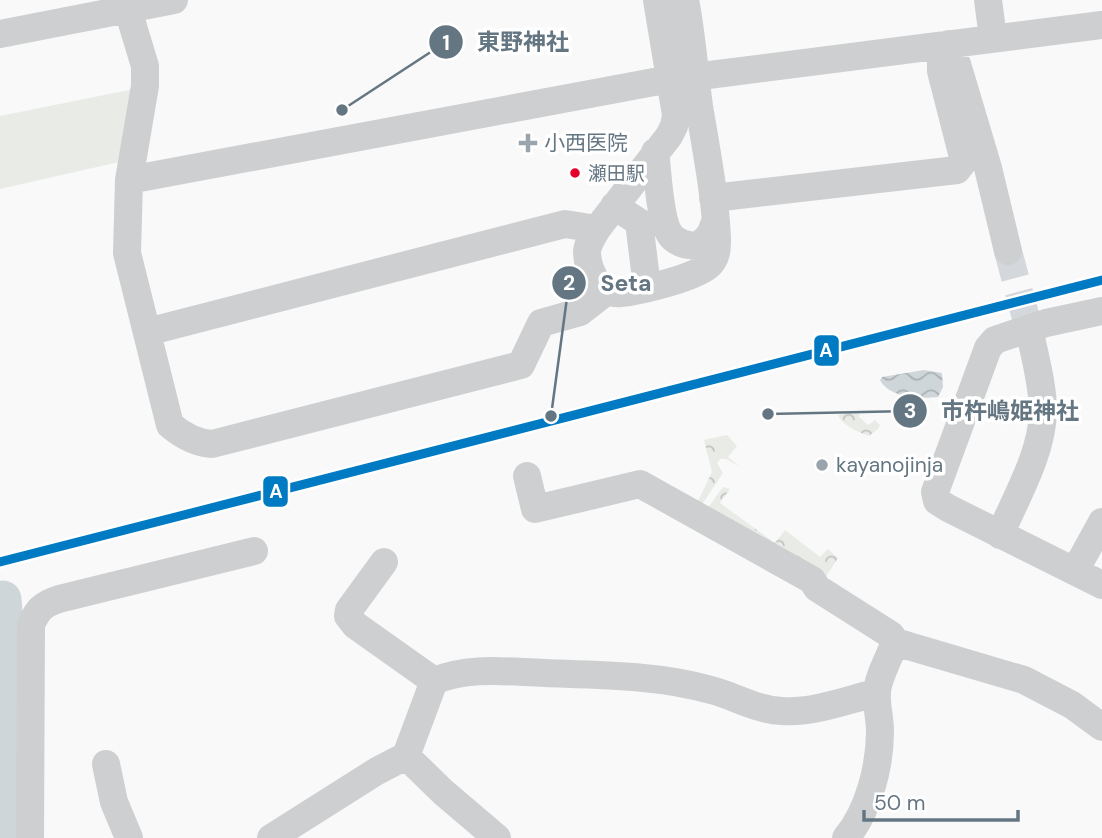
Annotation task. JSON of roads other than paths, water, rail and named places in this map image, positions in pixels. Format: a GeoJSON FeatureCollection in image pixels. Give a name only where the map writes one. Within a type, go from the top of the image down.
{"type":"FeatureCollection","features":[{"type":"Feature","properties":{"kind":"street"},"geometry":{"type":"LineString","coordinates":[[0,34],[126,4],[174,0]]}},
{"type":"Feature","properties":{"kind":"street"},"geometry":{"type":"LineString","coordinates":[[657,0],[684,78],[714,210],[716,253],[712,263],[692,276],[626,293],[615,293],[607,291],[595,280],[587,254],[589,245],[597,229],[674,127],[684,78],[685,0]]}},
{"type":"Feature","properties":{"kind":"street"},"geometry":{"type":"LineString","coordinates":[[988,0],[993,38]]}},
{"type":"Feature","properties":{"kind":"street"},"geometry":{"type":"LineString","coordinates":[[126,4],[145,66],[145,86],[129,180],[127,253],[170,425],[180,433],[203,444],[212,444],[522,365],[541,323],[580,312],[607,291]]}},
{"type":"Feature","properties":{"kind":"street"},"geometry":{"type":"LineString","coordinates":[[129,180],[684,78],[1102,25]]}},
{"type":"Feature","properties":{"kind":"street"},"geometry":{"type":"LineString","coordinates":[[714,210],[957,170],[964,161],[941,71],[941,59],[949,44]]}},
{"type":"Feature","properties":{"kind":"street"},"geometry":{"type":"LineString","coordinates":[[949,44],[962,77],[1008,251]]}},
{"type":"Feature","properties":{"kind":"street"},"geometry":{"type":"LineString","coordinates":[[655,152],[665,225],[671,237],[683,245],[699,246],[710,235],[714,210]]}},
{"type":"Feature","properties":{"kind":"street"},"geometry":{"type":"LineString","coordinates":[[614,206],[639,222],[647,287]]}},
{"type":"Feature","properties":{"kind":"street"},"geometry":{"type":"LineString","coordinates":[[147,332],[565,224],[597,229]]}},
{"type":"Feature","properties":{"kind":"street"},"geometry":{"type":"LineString","coordinates":[[1102,311],[1046,323],[995,340],[988,348],[935,496],[948,508],[1102,585]]}},
{"type":"Feature","properties":{"kind":"street"},"geometry":{"type":"LineString","coordinates":[[1000,535],[1040,433],[1042,397],[1031,337]]}},
{"type":"Feature","properties":{"kind":"street"},"geometry":{"type":"LineString","coordinates":[[527,475],[535,509],[639,484],[812,580],[817,588],[891,635],[895,642],[1024,680],[1056,695],[1102,725]]}},
{"type":"Feature","properties":{"kind":"street"},"geometry":{"type":"LineString","coordinates":[[1075,571],[1102,522]]}},
{"type":"Feature","properties":{"kind":"street"},"geometry":{"type":"LineString","coordinates":[[30,838],[32,625],[37,610],[59,598],[254,551]]}},
{"type":"Feature","properties":{"kind":"street"},"geometry":{"type":"LineString","coordinates":[[384,562],[349,610],[348,616],[355,625],[434,681]]}},
{"type":"Feature","properties":{"kind":"street"},"geometry":{"type":"LineString","coordinates":[[846,838],[863,807],[875,771],[880,733],[876,693],[895,642]]}},
{"type":"Feature","properties":{"kind":"street"},"geometry":{"type":"LineString","coordinates":[[434,681],[454,674],[476,671],[604,675],[708,689],[758,707],[784,711],[810,709],[876,693]]}},
{"type":"Feature","properties":{"kind":"street"},"geometry":{"type":"LineString","coordinates":[[271,838],[377,771],[406,756],[434,681]]}},
{"type":"Feature","properties":{"kind":"street"},"geometry":{"type":"LineString","coordinates":[[406,756],[498,838]]}},
{"type":"Feature","properties":{"kind":"street"},"geometry":{"type":"LineString","coordinates":[[106,764],[114,802],[129,838]]}},
{"type":"Feature","properties":{"kind":"water"},"geometry":{"type":"Polygon","coordinates":[[[924,370],[942,373],[943,387],[938,397],[923,398],[898,394],[890,391],[880,380],[882,377],[924,370]]]}},
{"type":"Feature","properties":{"kind":"waterway"},"geometry":{"type":"LineString","coordinates":[[3,599],[11,703],[8,838]]}},
{"type":"Feature","properties":{"kind":"tunnel"},"geometry":{"type":"LineString","coordinates":[[1008,251],[1031,337]]}},
{"type":"Feature","properties":{"kind":"place","name":"東野神社"},"geometry":{"type":"Point","coordinates":[342,110]}},
{"type":"Feature","properties":{"kind":"place","name":"小西医院"},"geometry":{"type":"Point","coordinates":[528,143]}},
{"type":"Feature","properties":{"kind":"place","name":"瀬田駅"},"geometry":{"type":"Point","coordinates":[575,173]}},
{"type":"Feature","properties":{"kind":"place","name":"市杵嶋姫神社"},"geometry":{"type":"Point","coordinates":[768,414]}},
{"type":"Feature","properties":{"kind":"place","name":"Seta"},"geometry":{"type":"Point","coordinates":[551,416]}},
{"type":"Feature","properties":{"kind":"place","name":"kayanojinja"},"geometry":{"type":"Point","coordinates":[822,465]}}]}
